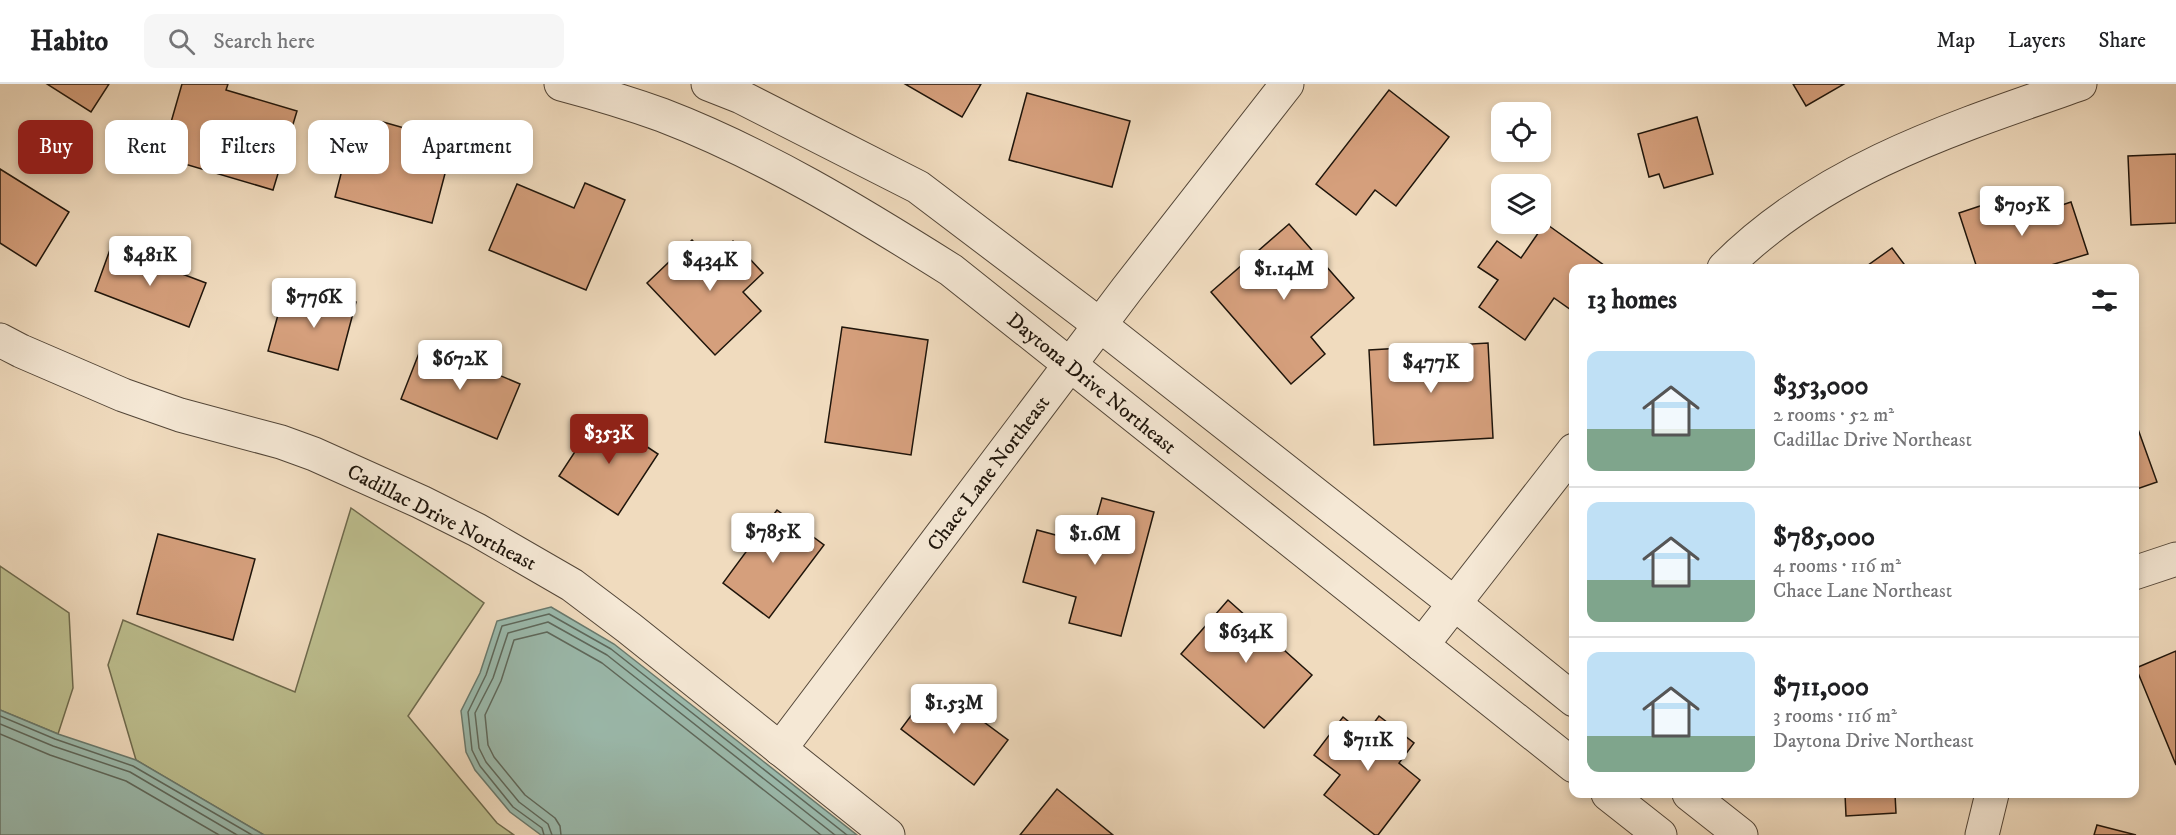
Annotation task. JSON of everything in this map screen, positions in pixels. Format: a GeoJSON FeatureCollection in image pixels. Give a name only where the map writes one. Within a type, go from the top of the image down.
{"type":"FeatureCollection","features":[{"type":"Feature","properties":{"kind":"street","name":"Daytona Drive Northeast"},"geometry":{"type":"LineString","coordinates":[[561,84],[663,115],[729,144],[872,220],[951,270],[1569,762]]}},
{"type":"Feature","properties":{"kind":"street"},"geometry":{"type":"LineString","coordinates":[[708,84],[741,97],[918,187],[1100,325],[1569,696]]}},
{"type":"Feature","properties":{"kind":"street","name":"Chace Lane Northeast"},"geometry":{"type":"LineString","coordinates":[[780,749],[1100,325],[1287,84]]}},
{"type":"Feature","properties":{"kind":"street"},"geometry":{"type":"LineString","coordinates":[[1728,264],[1746,246],[1810,198],[1870,164],[1942,132],[2080,84]]}},
{"type":"Feature","properties":{"kind":"street","name":"Cadillac Drive Northeast"},"geometry":{"type":"LineString","coordinates":[[0,340],[123,395],[180,415],[314,454],[477,530],[572,585],[888,835]]}},
{"type":"Feature","properties":{"kind":"street"},"geometry":{"type":"LineString","coordinates":[[1422,645],[1569,456]]}},
{"type":"Feature","properties":{"kind":"street"},"geometry":{"type":"LineString","coordinates":[[2139,571],[2176,559]]}},
{"type":"Feature","properties":{"kind":"street"},"geometry":{"type":"LineString","coordinates":[[1613,798],[1660,835]]}},
{"type":"Feature","properties":{"kind":"street"},"geometry":{"type":"LineString","coordinates":[[1694,798],[1741,835]]}},
{"type":"Feature","properties":{"kind":"street"},"geometry":{"type":"LineString","coordinates":[[1982,835],[1991,798]]}},
{"type":"Feature","properties":{"kind":"green space"},"geometry":{"type":"Polygon","coordinates":[[[351,508],[484,603],[408,716],[497,823],[514,835],[264,835],[136,760],[108,665],[123,620],[295,692],[351,508]]]}},
{"type":"Feature","properties":{"kind":"green space"},"geometry":{"type":"Polygon","coordinates":[[[0,566],[69,613],[73,688],[58,734],[0,710],[0,566]]]}},
{"type":"Feature","properties":{"kind":"water"},"geometry":{"type":"Polygon","coordinates":[[[551,607],[614,644],[857,835],[541,835],[510,812],[475,770],[466,752],[461,711],[480,673],[497,621],[551,607]]]}},
{"type":"Feature","properties":{"kind":"water"},"geometry":{"type":"Polygon","coordinates":[[[0,710],[58,734],[136,760],[264,835],[0,835],[0,710]]]}},
{"type":"Feature","properties":{"kind":"building"},"geometry":{"type":"Polygon","coordinates":[[[47,84],[109,84],[91,112],[47,84]]]}},
{"type":"Feature","properties":{"kind":"building"},"geometry":{"type":"Polygon","coordinates":[[[182,84],[228,84],[226,90],[297,111],[294,120],[200,120],[200,168],[188,165],[188,120],[172,120],[182,84]]]}},
{"type":"Feature","properties":{"kind":"building"},"geometry":{"type":"Polygon","coordinates":[[[905,84],[981,84],[962,117],[905,84]]]}},
{"type":"Feature","properties":{"kind":"building"},"geometry":{"type":"Polygon","coordinates":[[[1793,84],[1844,84],[1806,106],[1793,84]]]}},
{"type":"Feature","properties":{"kind":"building"},"geometry":{"type":"Polygon","coordinates":[[[1389,90],[1449,137],[1396,206],[1375,190],[1356,215],[1316,184],[1389,90]]]}},
{"type":"Feature","properties":{"kind":"building"},"geometry":{"type":"Polygon","coordinates":[[[1027,93],[1130,121],[1112,187],[1009,160],[1027,93]]]}},
{"type":"Feature","properties":{"kind":"building"},"geometry":{"type":"Polygon","coordinates":[[[1697,117],[1713,174],[1664,188],[1659,174],[1649,177],[1638,134],[1697,117]]]}},
{"type":"Feature","properties":{"kind":"building"},"geometry":{"type":"Polygon","coordinates":[[[389,124],[401,127],[401,174],[445,174],[432,223],[335,197],[341,174],[389,174],[389,124]]]}},
{"type":"Feature","properties":{"kind":"building"},"geometry":{"type":"Polygon","coordinates":[[[2176,154],[2176,223],[2131,225],[2128,156],[2176,154]]]}},
{"type":"Feature","properties":{"kind":"building"},"geometry":{"type":"Polygon","coordinates":[[[0,169],[69,212],[36,266],[0,243],[0,169]]]}},
{"type":"Feature","properties":{"kind":"building"},"geometry":{"type":"Polygon","coordinates":[[[219,174],[278,174],[273,190],[219,174]]]}},
{"type":"Feature","properties":{"kind":"building"},"geometry":{"type":"Polygon","coordinates":[[[585,183],[625,200],[586,290],[489,250],[517,184],[574,208],[585,183]]]}},
{"type":"Feature","properties":{"kind":"building"},"geometry":{"type":"Polygon","coordinates":[[[2007,197],[2014,221],[2071,202],[2088,254],[2054,264],[1976,264],[1959,213],[2007,197]]]}},
{"type":"Feature","properties":{"kind":"building"},"geometry":{"type":"Polygon","coordinates":[[[1289,224],[1354,298],[1311,337],[1325,354],[1291,384],[1211,292],[1289,224]]]}},
{"type":"Feature","properties":{"kind":"building"},"geometry":{"type":"Polygon","coordinates":[[[1551,227],[1602,264],[1569,264],[1569,308],[1554,298],[1525,340],[1479,307],[1498,280],[1478,267],[1497,241],[1521,258],[1537,234],[1551,234],[1551,227]]]}},
{"type":"Feature","properties":{"kind":"building"},"geometry":{"type":"Polygon","coordinates":[[[692,240],[712,261],[733,241],[763,273],[743,292],[761,311],[715,355],[647,283],[692,240]]]}},
{"type":"Feature","properties":{"kind":"building"},"geometry":{"type":"Polygon","coordinates":[[[111,247],[206,283],[189,327],[95,291],[111,247]]]}},
{"type":"Feature","properties":{"kind":"building"},"geometry":{"type":"Polygon","coordinates":[[[1892,248],[1904,264],[1870,264],[1892,248]]]}},
{"type":"Feature","properties":{"kind":"building"},"geometry":{"type":"Polygon","coordinates":[[[306,288],[356,302],[338,370],[268,351],[281,304],[300,309],[306,288]]]}},
{"type":"Feature","properties":{"kind":"building"},"geometry":{"type":"Polygon","coordinates":[[[842,327],[928,340],[911,455],[825,442],[842,327]]]}},
{"type":"Feature","properties":{"kind":"building"},"geometry":{"type":"Polygon","coordinates":[[[423,343],[520,384],[497,439],[401,399],[423,343]]]}},
{"type":"Feature","properties":{"kind":"building"},"geometry":{"type":"Polygon","coordinates":[[[1488,343],[1493,438],[1374,445],[1369,350],[1488,343]]]}},
{"type":"Feature","properties":{"kind":"building"},"geometry":{"type":"Polygon","coordinates":[[[599,415],[658,454],[618,515],[559,476],[599,415]]]}},
{"type":"Feature","properties":{"kind":"building"},"geometry":{"type":"Polygon","coordinates":[[[2139,432],[2157,482],[2139,488],[2139,432]]]}},
{"type":"Feature","properties":{"kind":"building"},"geometry":{"type":"Polygon","coordinates":[[[1102,498],[1154,512],[1121,636],[1069,623],[1076,597],[1023,582],[1037,530],[1089,544],[1102,498]]]}},
{"type":"Feature","properties":{"kind":"building"},"geometry":{"type":"Polygon","coordinates":[[[777,510],[824,545],[769,618],[723,583],[777,510]]]}},
{"type":"Feature","properties":{"kind":"building"},"geometry":{"type":"Polygon","coordinates":[[[158,534],[255,559],[233,640],[137,614],[158,534]]]}},
{"type":"Feature","properties":{"kind":"building"},"geometry":{"type":"Polygon","coordinates":[[[1228,600],[1312,675],[1264,728],[1181,654],[1228,600]]]}},
{"type":"Feature","properties":{"kind":"building"},"geometry":{"type":"Polygon","coordinates":[[[2176,651],[2176,765],[2139,675],[2139,667],[2176,651]]]}},
{"type":"Feature","properties":{"kind":"building"},"geometry":{"type":"Polygon","coordinates":[[[934,685],[1008,740],[974,785],[901,729],[934,685]]]}},
{"type":"Feature","properties":{"kind":"building"},"geometry":{"type":"Polygon","coordinates":[[[1379,716],[1414,743],[1399,763],[1420,780],[1378,835],[1375,835],[1324,795],[1340,775],[1314,755],[1343,717],[1365,735],[1379,716]]]}},
{"type":"Feature","properties":{"kind":"building"},"geometry":{"type":"Polygon","coordinates":[[[1057,789],[1113,835],[1020,835],[1057,789]]]}},
{"type":"Feature","properties":{"kind":"building"},"geometry":{"type":"Polygon","coordinates":[[[1845,798],[1895,798],[1896,813],[1846,816],[1845,798]]]}},
{"type":"Feature","properties":{"kind":"building"},"geometry":{"type":"Polygon","coordinates":[[[2097,825],[2136,835],[2094,835],[2097,825]]]}}]}
